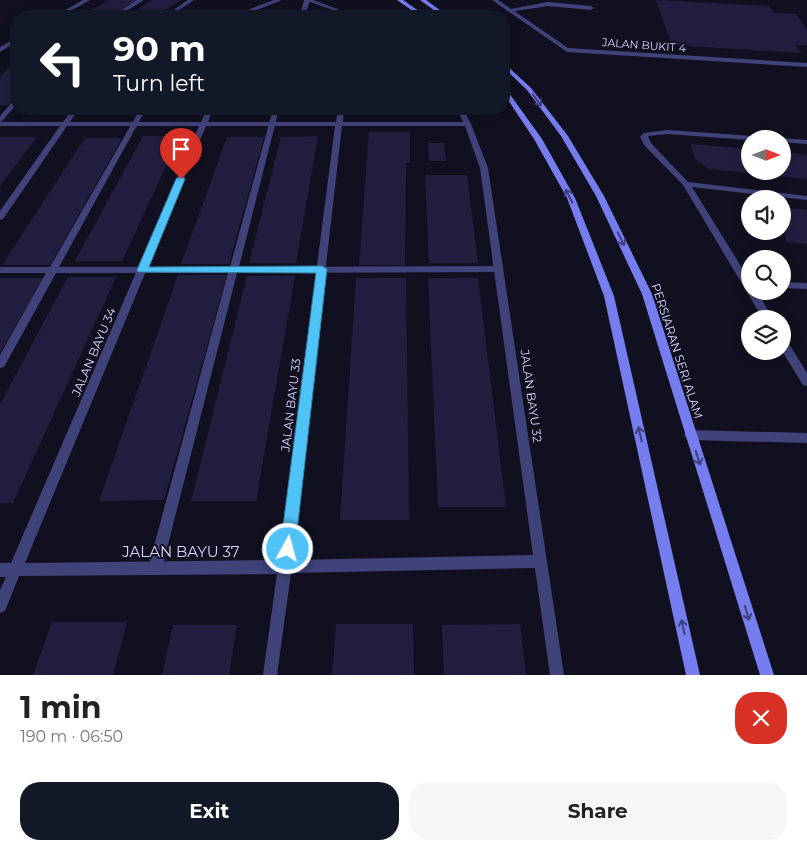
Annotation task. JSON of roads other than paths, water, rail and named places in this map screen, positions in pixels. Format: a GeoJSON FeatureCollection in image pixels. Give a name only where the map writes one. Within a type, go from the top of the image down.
{"type":"FeatureCollection","features":[{"type":"Feature","properties":{"kind":"main road"},"geometry":{"type":"LineString","coordinates":[[400,0],[414,10]]}},
{"type":"Feature","properties":{"kind":"main road"},"geometry":{"type":"LineString","coordinates":[[423,0],[437,10]]}},
{"type":"Feature","properties":{"kind":"main road","name":"PERSIARAN SERI ALAM"},"geometry":{"type":"LineString","coordinates":[[510,71],[529,89],[558,128],[600,196],[647,294],[767,675]]}},
{"type":"Feature","properties":{"kind":"main road"},"geometry":{"type":"LineString","coordinates":[[510,98],[538,138],[571,198],[609,296],[693,675]]}},
{"type":"Feature","properties":{"kind":"street"},"geometry":{"type":"LineString","coordinates":[[70,10],[87,0]]}},
{"type":"Feature","properties":{"kind":"street"},"geometry":{"type":"LineString","coordinates":[[125,10],[141,0]]}},
{"type":"Feature","properties":{"kind":"street"},"geometry":{"type":"LineString","coordinates":[[176,10],[191,0]]}},
{"type":"Feature","properties":{"kind":"street"},"geometry":{"type":"LineString","coordinates":[[252,10],[279,0]]}},
{"type":"Feature","properties":{"kind":"street"},"geometry":{"type":"LineString","coordinates":[[308,0],[336,10]]}},
{"type":"Feature","properties":{"kind":"street","name":"JALAN BUKIT 4"},"geometry":{"type":"LineString","coordinates":[[495,0],[509,10]]}},
{"type":"Feature","properties":{"kind":"street"},"geometry":{"type":"LineString","coordinates":[[509,10],[548,4],[591,8]]}},
{"type":"Feature","properties":{"kind":"street","name":"JALAN BUKIT 4"},"geometry":{"type":"LineString","coordinates":[[510,11],[567,50],[807,65]]}},
{"type":"Feature","properties":{"kind":"street"},"geometry":{"type":"LineString","coordinates":[[0,120],[10,108]]}},
{"type":"Feature","properties":{"kind":"street"},"geometry":{"type":"LineString","coordinates":[[0,217],[72,115]]}},
{"type":"Feature","properties":{"kind":"street"},"geometry":{"type":"LineString","coordinates":[[0,364],[139,115]]}},
{"type":"Feature","properties":{"kind":"street","name":"JALAN BAYU 34"},"geometry":{"type":"LineString","coordinates":[[0,606],[208,115]]}},
{"type":"Feature","properties":{"kind":"street"},"geometry":{"type":"LineString","coordinates":[[155,568],[274,115]]}},
{"type":"Feature","properties":{"kind":"street","name":"JALAN BAYU 33"},"geometry":{"type":"LineString","coordinates":[[270,675],[340,115]]}},
{"type":"Feature","properties":{"kind":"street","name":"JALAN BAYU 32"},"geometry":{"type":"LineString","coordinates":[[463,115],[484,168],[558,675]]}},
{"type":"Feature","properties":{"kind":"street"},"geometry":{"type":"LineString","coordinates":[[0,124],[468,124]]}},
{"type":"Feature","properties":{"kind":"street"},"geometry":{"type":"LineString","coordinates":[[741,137],[667,132],[646,134],[644,138],[686,184],[741,273]]}},
{"type":"Feature","properties":{"kind":"street"},"geometry":{"type":"LineString","coordinates":[[791,141],[807,142]]}},
{"type":"Feature","properties":{"kind":"street"},"geometry":{"type":"LineString","coordinates":[[686,184],[807,198]]}},
{"type":"Feature","properties":{"kind":"street"},"geometry":{"type":"LineString","coordinates":[[0,270],[499,269]]}},
{"type":"Feature","properties":{"kind":"street"},"geometry":{"type":"LineString","coordinates":[[791,285],[807,286]]}},
{"type":"Feature","properties":{"kind":"street"},"geometry":{"type":"LineString","coordinates":[[791,356],[807,382]]}},
{"type":"Feature","properties":{"kind":"street"},"geometry":{"type":"LineString","coordinates":[[690,435],[807,438]]}},
{"type":"Feature","properties":{"kind":"street","name":"JALAN BAYU 37"},"geometry":{"type":"LineString","coordinates":[[0,570],[285,567],[541,561]]}}]}
